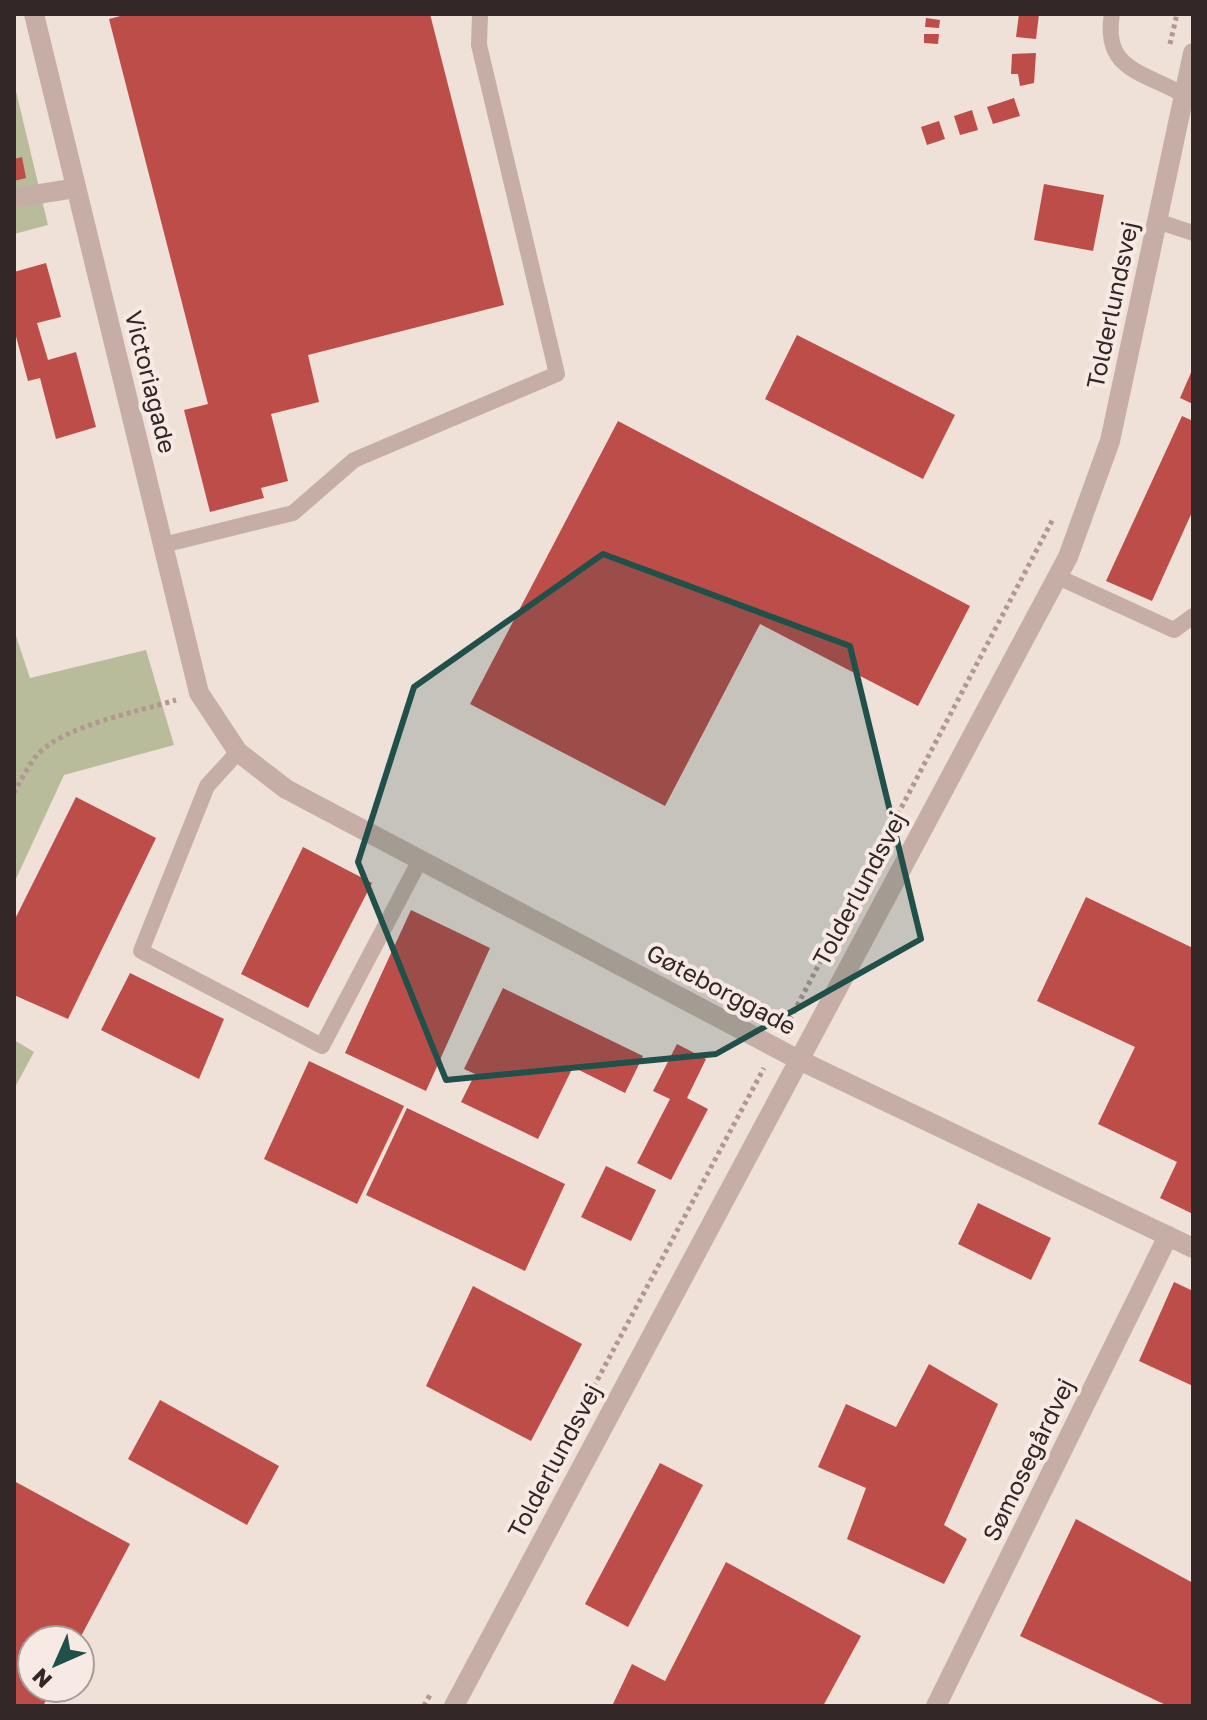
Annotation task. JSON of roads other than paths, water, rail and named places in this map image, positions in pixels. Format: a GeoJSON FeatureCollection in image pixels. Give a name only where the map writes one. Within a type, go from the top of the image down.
{"type":"FeatureCollection","features":[{"type":"Feature","properties":{"kind":"street","name":"Victoriagade"},"geometry":{"type":"LineString","coordinates":[[34,14],[199,693],[238,752]]}},
{"type":"Feature","properties":{"kind":"street","name":"Tolderlundsvej"},"geometry":{"type":"LineString","coordinates":[[454,1706],[797,1059],[1058,577],[1110,441],[1193,53]]}},
{"type":"Feature","properties":{"kind":"street"},"geometry":{"type":"LineString","coordinates":[[14,198],[76,188]]}},
{"type":"Feature","properties":{"kind":"street","name":"Gøteborggade"},"geometry":{"type":"LineString","coordinates":[[238,752],[286,789],[775,1048],[1193,1248]]}},
{"type":"Feature","properties":{"kind":"street","name":"Sømosegårdvej"},"geometry":{"type":"LineString","coordinates":[[936,1706],[1168,1236]]}},
{"type":"Feature","properties":{"kind":"lane"},"geometry":{"type":"LineString","coordinates":[[163,545],[293,513],[354,460],[557,374],[479,45],[480,14]]}},
{"type":"Feature","properties":{"kind":"lane"},"geometry":{"type":"LineString","coordinates":[[1112,14],[1110,40],[1123,67],[1184,95]]}},
{"type":"Feature","properties":{"kind":"lane"},"geometry":{"type":"LineString","coordinates":[[1157,221],[1193,233]]}},
{"type":"Feature","properties":{"kind":"lane"},"geometry":{"type":"LineString","coordinates":[[1058,577],[1174,630],[1193,616]]}},
{"type":"Feature","properties":{"kind":"lane"},"geometry":{"type":"LineString","coordinates":[[238,752],[207,786],[141,951],[322,1046],[420,860]]}}]}
